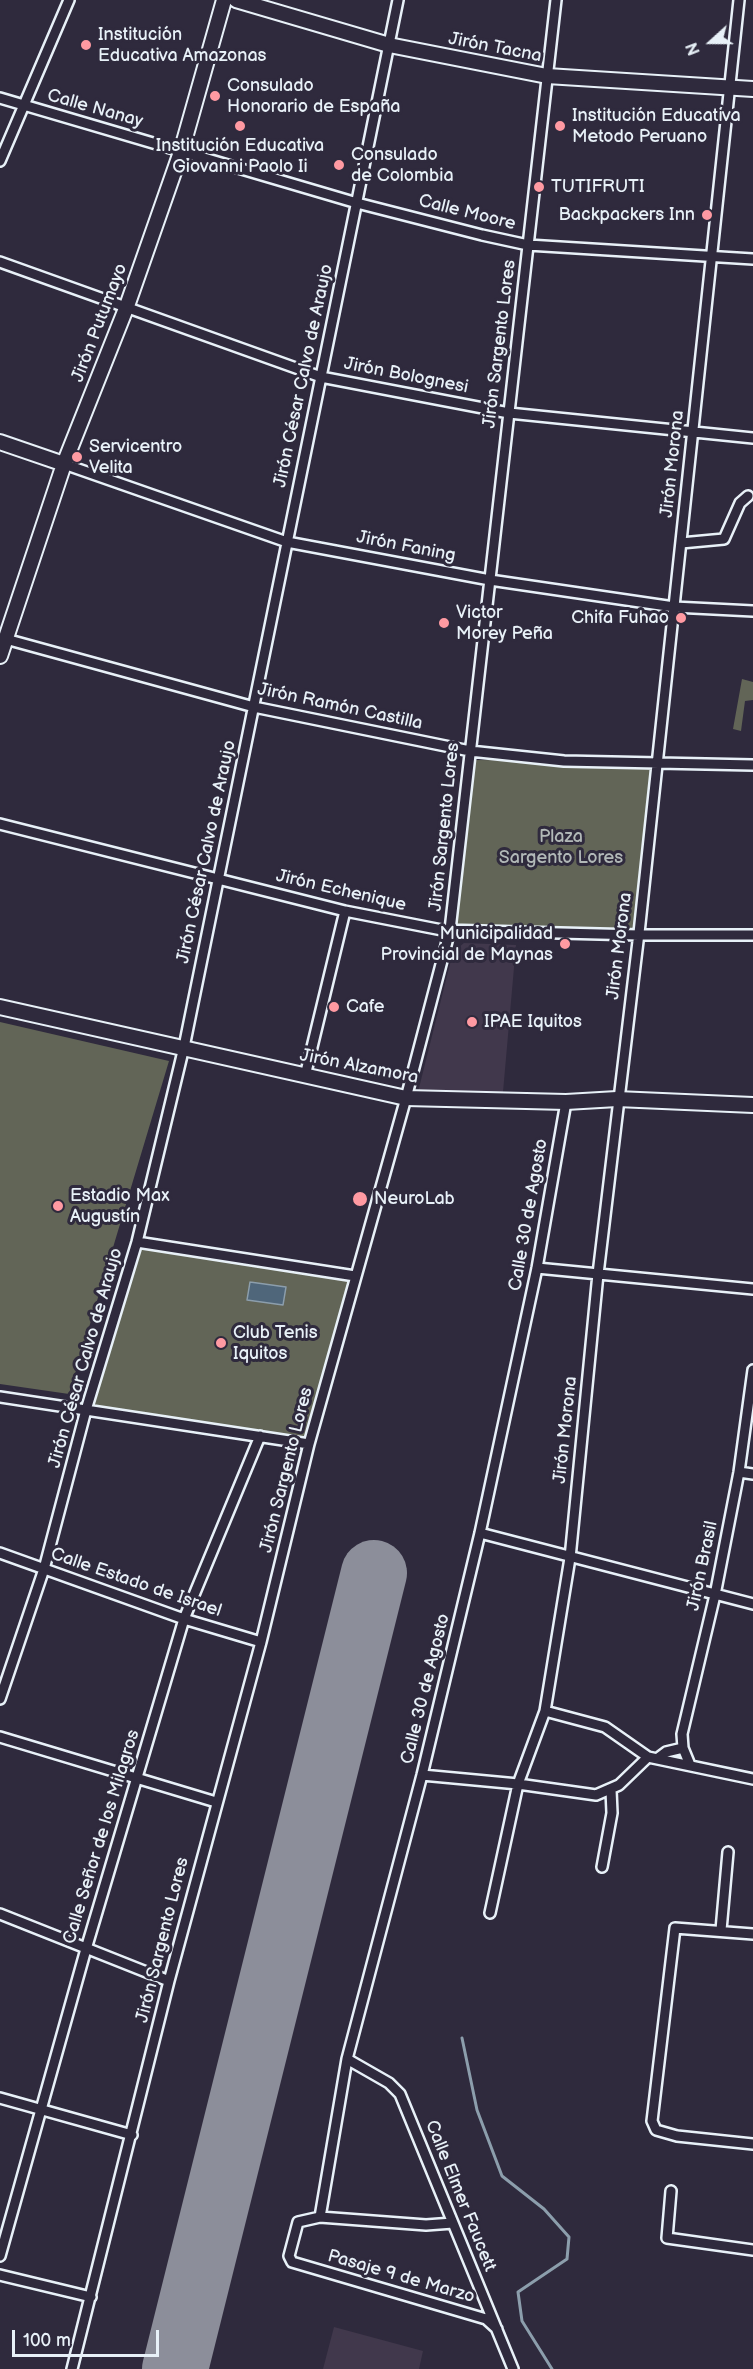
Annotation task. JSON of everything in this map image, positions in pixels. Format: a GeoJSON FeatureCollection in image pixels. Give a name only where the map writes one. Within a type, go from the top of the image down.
{"type":"FeatureCollection","features":[{"type":"Feature","properties":{"kind":"street"},"geometry":{"type":"LineString","coordinates":[[0,160],[69,0]]}},
{"type":"Feature","properties":{"kind":"street","name":"Jirón Putumayo"},"geometry":{"type":"LineString","coordinates":[[0,656],[3,639],[64,464],[127,306],[181,152],[224,0]]}},
{"type":"Feature","properties":{"kind":"street","name":"Jirón Tacna"},"geometry":{"type":"LineString","coordinates":[[236,0],[389,45],[547,76],[753,89]]}},
{"type":"Feature","properties":{"kind":"street","name":"Jirón César Calvo de Araujo"},"geometry":{"type":"LineString","coordinates":[[0,1699],[44,1569],[86,1410],[137,1242],[184,1047],[398,0]]}},
{"type":"Feature","properties":{"kind":"street","name":"Jirón Sargento Lores"},"geometry":{"type":"LineString","coordinates":[[72,2369],[169,1982],[261,1642],[309,1444],[406,1098],[450,930],[556,0]]}},
{"type":"Feature","properties":{"kind":"street","name":"Jirón Morona"},"geometry":{"type":"LineString","coordinates":[[490,1913],[518,1784],[545,1711],[570,1558],[617,1099],[639,936],[694,431],[728,87],[740,0]]}},
{"type":"Feature","properties":{"kind":"street","name":"Calle Nanay"},"geometry":{"type":"LineString","coordinates":[[0,98],[181,152]]}},
{"type":"Feature","properties":{"kind":"street","name":"Calle Moore"},"geometry":{"type":"LineString","coordinates":[[181,152],[357,203],[528,245],[753,259]]}},
{"type":"Feature","properties":{"kind":"street","name":"Jirón Bolognesi"},"geometry":{"type":"LineString","coordinates":[[0,262],[321,377],[509,413],[753,438]]}},
{"type":"Feature","properties":{"kind":"street"},"geometry":{"type":"LineString","coordinates":[[0,442],[64,464]]}},
{"type":"Feature","properties":{"kind":"street","name":"Jirón Faning"},"geometry":{"type":"LineString","coordinates":[[64,464],[287,542],[490,580],[674,607],[753,611]]}},
{"type":"Feature","properties":{"kind":"street"},"geometry":{"type":"LineString","coordinates":[[681,543],[724,539],[740,503],[748,496]]}},
{"type":"Feature","properties":{"kind":"street","name":"Jirón Ramón Castilla"},"geometry":{"type":"LineString","coordinates":[[3,639],[254,706],[470,751],[564,761],[657,761],[753,765]]}},
{"type":"Feature","properties":{"kind":"street","name":"Jirón Echenique"},"geometry":{"type":"LineString","coordinates":[[0,824],[345,911],[450,930],[639,936],[753,935]]}},
{"type":"Feature","properties":{"kind":"street"},"geometry":{"type":"LineString","coordinates":[[305,1076],[345,911]]}},
{"type":"Feature","properties":{"kind":"street","name":"Jirón Alzamora"},"geometry":{"type":"LineString","coordinates":[[0,1007],[406,1098],[566,1102],[617,1099],[753,1105]]}},
{"type":"Feature","properties":{"kind":"street","name":"Calle 30 de Agosto"},"geometry":{"type":"LineString","coordinates":[[320,2217],[347,2059],[422,1775],[480,1533],[537,1268],[566,1102]]}},
{"type":"Feature","properties":{"kind":"street"},"geometry":{"type":"LineString","coordinates":[[137,1242],[355,1276]]}},
{"type":"Feature","properties":{"kind":"street"},"geometry":{"type":"LineString","coordinates":[[537,1268],[753,1289]]}},
{"type":"Feature","properties":{"kind":"street","name":"Jirón Brasil"},"geometry":{"type":"LineString","coordinates":[[690,1765],[683,1748],[682,1734],[715,1595],[739,1472],[753,1370]]}},
{"type":"Feature","properties":{"kind":"street"},"geometry":{"type":"LineString","coordinates":[[0,1397],[309,1444]]}},
{"type":"Feature","properties":{"kind":"street","name":"Calle Señor de los Milagros"},"geometry":{"type":"LineString","coordinates":[[0,2256],[86,1949],[184,1619],[260,1436]]}},
{"type":"Feature","properties":{"kind":"street"},"geometry":{"type":"LineString","coordinates":[[739,1472],[753,1474]]}},
{"type":"Feature","properties":{"kind":"street"},"geometry":{"type":"LineString","coordinates":[[480,1533],[753,1604]]}},
{"type":"Feature","properties":{"kind":"street","name":"Calle Estado de Israel"},"geometry":{"type":"LineString","coordinates":[[0,1553],[184,1619],[261,1642]]}},
{"type":"Feature","properties":{"kind":"street"},"geometry":{"type":"LineString","coordinates":[[545,1711],[605,1727],[653,1757],[753,1779]]}},
{"type":"Feature","properties":{"kind":"street"},"geometry":{"type":"LineString","coordinates":[[0,1737],[216,1802]]}},
{"type":"Feature","properties":{"kind":"street"},"geometry":{"type":"LineString","coordinates":[[422,1775],[518,1784],[596,1795],[611,1790],[653,1757],[683,1748]]}},
{"type":"Feature","properties":{"kind":"street"},"geometry":{"type":"LineString","coordinates":[[602,1867],[612,1814],[611,1790]]}},
{"type":"Feature","properties":{"kind":"street"},"geometry":{"type":"LineString","coordinates":[[721,1930],[728,1852]]}},
{"type":"Feature","properties":{"kind":"street"},"geometry":{"type":"LineString","coordinates":[[0,1914],[169,1982]]}},
{"type":"Feature","properties":{"kind":"street"},"geometry":{"type":"LineString","coordinates":[[753,1934],[675,1928],[653,2126],[656,2130],[678,2136],[753,2144]]}},
{"type":"Feature","properties":{"kind":"street","name":"Calle Elmer Faucett"},"geometry":{"type":"LineString","coordinates":[[347,2059],[389,2083],[400,2094],[513,2369]]}},
{"type":"Feature","properties":{"kind":"street"},"geometry":{"type":"LineString","coordinates":[[0,2098],[132,2135]]}},
{"type":"Feature","properties":{"kind":"street"},"geometry":{"type":"LineString","coordinates":[[671,2191],[665,2235],[667,2238],[753,2250]]}},
{"type":"Feature","properties":{"kind":"street"},"geometry":{"type":"LineString","coordinates":[[320,2217],[426,2225],[453,2223]]}},
{"type":"Feature","properties":{"kind":"street","name":"Pasaje 9 de Marzo"},"geometry":{"type":"LineString","coordinates":[[320,2217],[298,2222],[288,2256],[292,2262],[486,2319],[497,2329]]}},
{"type":"Feature","properties":{"kind":"street"},"geometry":{"type":"LineString","coordinates":[[0,2275],[91,2297]]}},
{"type":"Feature","properties":{"kind":"shaded area","name":"IPAE Iquitos"},"geometry":{"type":"Polygon","coordinates":[[[464,943],[516,945],[503,1092],[418,1092],[453,952],[464,943]]]}},
{"type":"Feature","properties":{"kind":"shaded area"},"geometry":{"type":"Polygon","coordinates":[[[334,2327],[423,2351],[419,2369],[323,2369],[334,2327]]]}},
{"type":"Feature","properties":{"kind":"green space"},"geometry":{"type":"Polygon","coordinates":[[[742,679],[753,682],[753,700],[745,701],[741,731],[733,729],[742,679]]]}},
{"type":"Feature","properties":{"kind":"green space","name":"Plaza Sargento Lores"},"geometry":{"type":"Polygon","coordinates":[[[469,760],[657,761],[639,935],[450,930],[469,760]]]}},
{"type":"Feature","properties":{"kind":"green space"},"geometry":{"type":"Polygon","coordinates":[[[0,1022],[169,1061],[69,1394],[0,1384],[0,1022]]]}},
{"type":"Feature","properties":{"kind":"green space","name":"Club Tenis Iquitos"},"geometry":{"type":"Polygon","coordinates":[[[137,1242],[355,1276],[309,1444],[86,1410],[137,1242]]]}},
{"type":"Feature","properties":{"kind":"water"},"geometry":{"type":"Polygon","coordinates":[[[250,1282],[286,1287],[283,1305],[247,1300],[250,1282]]]}},
{"type":"Feature","properties":{"kind":"waterway"},"geometry":{"type":"LineString","coordinates":[[462,2038],[477,2110],[502,2176],[544,2209],[569,2237],[567,2259],[518,2292],[522,2321],[552,2369]]}},
{"type":"Feature","properties":{"kind":"runway"},"geometry":{"type":"LineString","coordinates":[[175,2369],[374,1573]]}},
{"type":"Feature","properties":{"kind":"place","name":"Institución Educativa Amazonas"},"geometry":{"type":"Point","coordinates":[86,45]}},
{"type":"Feature","properties":{"kind":"place","name":"Consulado Honorario de España"},"geometry":{"type":"Point","coordinates":[215,96]}},
{"type":"Feature","properties":{"kind":"place","name":"Institución Educativa Giovanni Paolo Ii"},"geometry":{"type":"Point","coordinates":[240,126]}},
{"type":"Feature","properties":{"kind":"place","name":"Institución Educativa Metodo Peruano"},"geometry":{"type":"Point","coordinates":[560,126]}},
{"type":"Feature","properties":{"kind":"place","name":"Consulado de Colombia"},"geometry":{"type":"Point","coordinates":[339,165]}},
{"type":"Feature","properties":{"kind":"place","name":"TUTIFRUTI"},"geometry":{"type":"Point","coordinates":[539,187]}},
{"type":"Feature","properties":{"kind":"place","name":"Backpackers Inn"},"geometry":{"type":"Point","coordinates":[707,215]}},
{"type":"Feature","properties":{"kind":"place","name":"Servicentro Velita"},"geometry":{"type":"Point","coordinates":[77,457]}},
{"type":"Feature","properties":{"kind":"place","name":"Chifa Fuhao"},"geometry":{"type":"Point","coordinates":[681,618]}},
{"type":"Feature","properties":{"kind":"place","name":"Victor Morey Peña"},"geometry":{"type":"Point","coordinates":[444,623]}},
{"type":"Feature","properties":{"kind":"place","name":"Municipalidad Provincial de Maynas"},"geometry":{"type":"Point","coordinates":[565,944]}},
{"type":"Feature","properties":{"kind":"place","name":"Cafe"},"geometry":{"type":"Point","coordinates":[334,1007]}},
{"type":"Feature","properties":{"kind":"place","name":"IPAE Iquitos"},"geometry":{"type":"Point","coordinates":[472,1022]}},
{"type":"Feature","properties":{"kind":"place","name":"NeuroLab"},"geometry":{"type":"Point","coordinates":[360,1199]}},
{"type":"Feature","properties":{"kind":"place","name":"Estadio Max Augustín"},"geometry":{"type":"Point","coordinates":[58,1206]}},
{"type":"Feature","properties":{"kind":"place","name":"Club Tenis Iquitos"},"geometry":{"type":"Point","coordinates":[221,1343]}}]}
